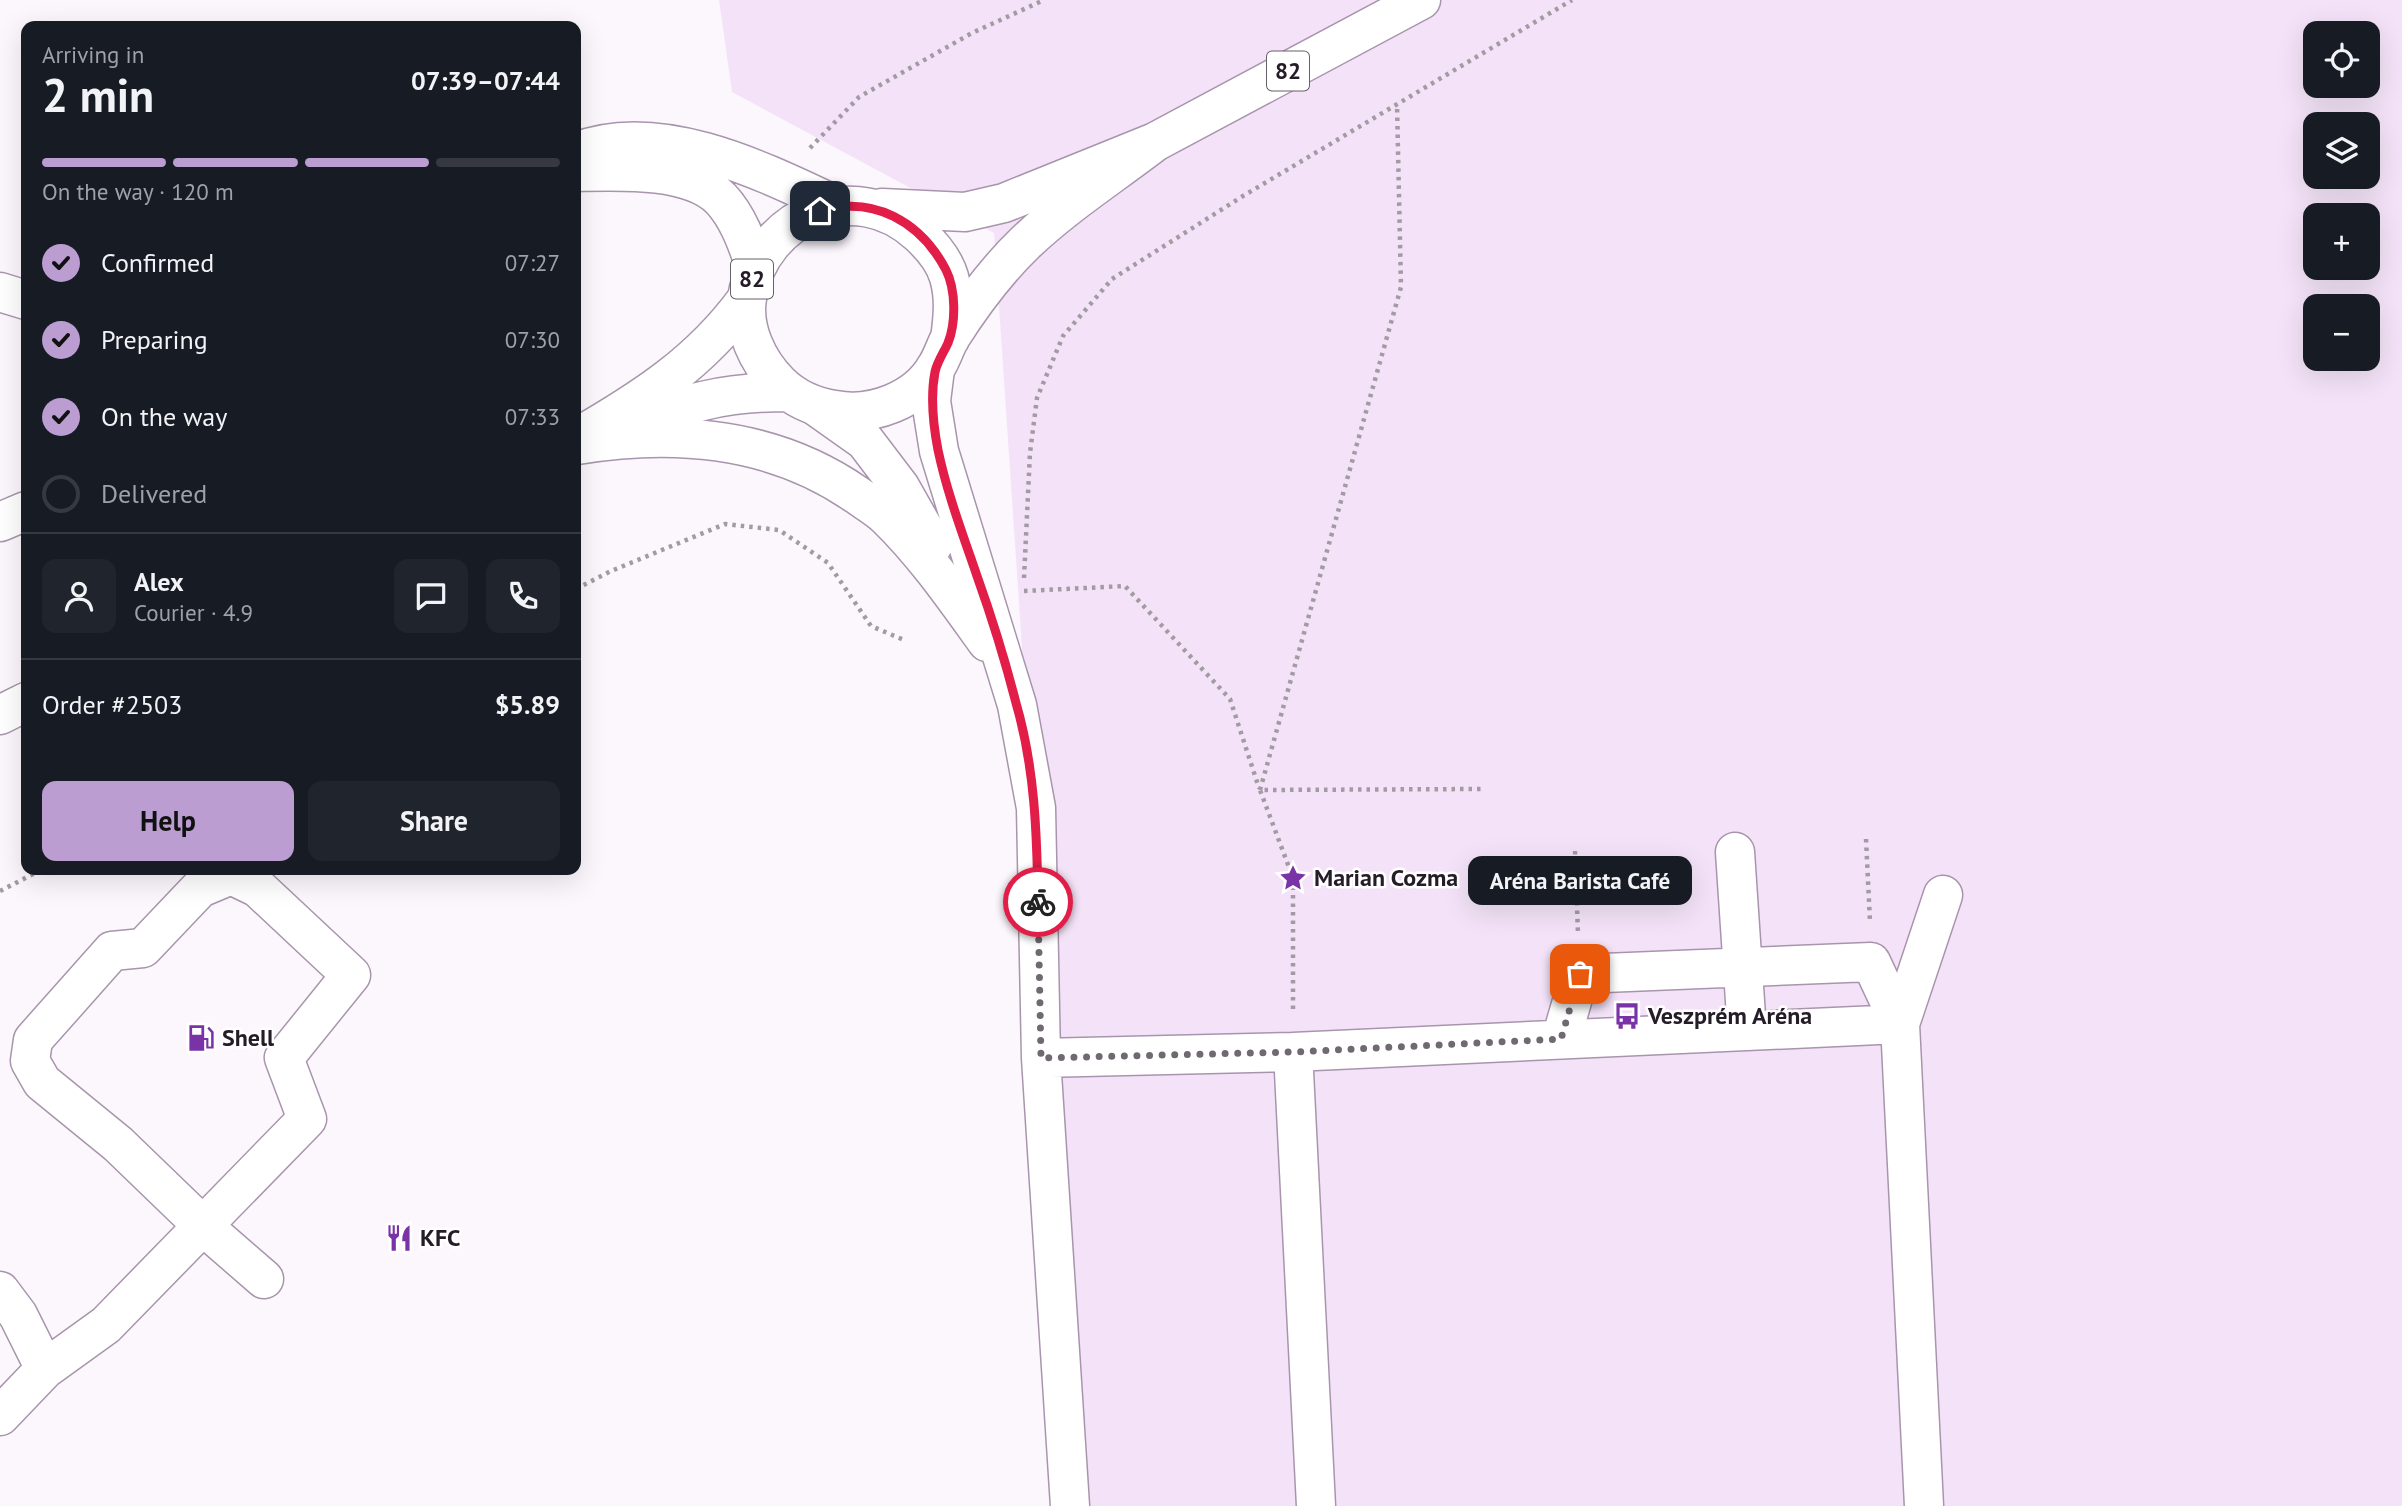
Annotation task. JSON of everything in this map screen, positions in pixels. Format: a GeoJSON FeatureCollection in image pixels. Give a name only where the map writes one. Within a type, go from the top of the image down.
{"type":"FeatureCollection","features":[{"type":"Feature","properties":{"kind":"street","name":"82"},"geometry":{"type":"LineString","coordinates":[[581,440],[645,399],[702,352],[751,283],[775,237],[804,216],[855,207],[965,212],[1004,203],[1155,142],[1420,0]]}},
{"type":"Feature","properties":{"kind":"street","name":"82"},"geometry":{"type":"LineString","coordinates":[[581,441],[689,402],[740,392],[802,399],[850,413],[882,408],[912,393],[988,285],[1025,243],[1155,142]]}},
{"type":"Feature","properties":{"kind":"street"},"geometry":{"type":"LineString","coordinates":[[581,150],[634,143],[685,148],[732,160],[855,207],[905,221],[932,245],[948,274],[954,307],[931,401],[939,451],[1017,705],[1036,808],[1041,1058],[1070,1506]]}},
{"type":"Feature","properties":{"kind":"street"},"geometry":{"type":"LineString","coordinates":[[581,172],[635,171],[683,178],[720,198],[744,234],[751,283]]}},
{"type":"Feature","properties":{"kind":"street","name":"82"},"geometry":{"type":"LineString","coordinates":[[751,283],[750,335],[764,368],[802,399]]}},
{"type":"Feature","properties":{"kind":"street"},"geometry":{"type":"LineString","coordinates":[[0,292],[21,298]]}},
{"type":"Feature","properties":{"kind":"street"},"geometry":{"type":"LineString","coordinates":[[802,399],[865,441],[900,486],[987,642],[1017,705]]}},
{"type":"Feature","properties":{"kind":"street"},"geometry":{"type":"LineString","coordinates":[[581,442],[679,436],[755,446],[831,477],[886,516],[938,575],[987,642]]}},
{"type":"Feature","properties":{"kind":"street"},"geometry":{"type":"LineString","coordinates":[[0,522],[21,514]]}},
{"type":"Feature","properties":{"kind":"street"},"geometry":{"type":"LineString","coordinates":[[0,695],[21,688]]}},
{"type":"Feature","properties":{"kind":"street"},"geometry":{"type":"LineString","coordinates":[[0,715],[21,704]]}},
{"type":"Feature","properties":{"kind":"street"},"geometry":{"type":"LineString","coordinates":[[1735,852],[1747,1031]]}},
{"type":"Feature","properties":{"kind":"street"},"geometry":{"type":"LineString","coordinates":[[0,1416],[45,1369],[106,1325],[203,1226],[307,1119],[284,1058],[351,975],[258,888],[231,875],[200,888],[143,948],[112,951],[33,1040],[30,1061],[42,1082],[118,1144],[203,1226],[264,1279]]}},
{"type":"Feature","properties":{"kind":"street"},"geometry":{"type":"LineString","coordinates":[[1924,1506],[1900,1024],[1943,895]]}},
{"type":"Feature","properties":{"kind":"street"},"geometry":{"type":"LineString","coordinates":[[1561,1039],[1580,974],[1871,961],[1900,1024]]}},
{"type":"Feature","properties":{"kind":"street"},"geometry":{"type":"LineString","coordinates":[[1041,1058],[1293,1052],[1900,1024]]}},
{"type":"Feature","properties":{"kind":"street"},"geometry":{"type":"LineString","coordinates":[[1293,1052],[1316,1506]]}},
{"type":"Feature","properties":{"kind":"street"},"geometry":{"type":"LineString","coordinates":[[0,1291],[19,1315],[45,1369]]}},
{"type":"Feature","properties":{"kind":"path"},"geometry":{"type":"LineString","coordinates":[[780,179],[859,97],[972,33],[1044,0]]}},
{"type":"Feature","properties":{"kind":"path"},"geometry":{"type":"LineString","coordinates":[[1293,1052],[1293,878],[1230,699],[1125,586],[1020,592],[1026,572],[1030,453],[1037,398],[1063,336],[1112,279],[1243,196],[1572,0]]}},
{"type":"Feature","properties":{"kind":"path"},"geometry":{"type":"LineString","coordinates":[[1260,790],[1401,287],[1397,104]]}},
{"type":"Feature","properties":{"kind":"path"},"geometry":{"type":"LineString","coordinates":[[581,586],[611,571],[724,524],[779,530],[828,563],[871,626],[904,640]]}},
{"type":"Feature","properties":{"kind":"path"},"geometry":{"type":"LineString","coordinates":[[1260,790],[1481,789]]}},
{"type":"Feature","properties":{"kind":"path"},"geometry":{"type":"LineString","coordinates":[[1866,839],[1871,961]]}},
{"type":"Feature","properties":{"kind":"path"},"geometry":{"type":"LineString","coordinates":[[1575,851],[1580,974]]}},
{"type":"Feature","properties":{"kind":"path"},"geometry":{"type":"LineString","coordinates":[[0,891],[31,875]]}},
{"type":"Feature","properties":{"kind":"shaded area"},"geometry":{"type":"Polygon","coordinates":[[[719,0],[2402,0],[2402,1506],[1080,1506],[994,233],[732,92],[719,0]]]}},
{"type":"Feature","properties":{"kind":"way so far"},"geometry":{"type":"LineString","coordinates":[[1038,902],[1041,1058],[1293,1052],[1561,1039],[1580,974]]}},
{"type":"Feature","properties":{"kind":"place","name":"Marian Cozma"},"geometry":{"type":"Point","coordinates":[1293,878]}},
{"type":"Feature","properties":{"kind":"place","name":"Aréna Barista Café"},"geometry":{"type":"Point","coordinates":[1580,974]}},
{"type":"Feature","properties":{"kind":"place","name":"Veszprém Aréna"},"geometry":{"type":"Point","coordinates":[1627,1016]}},
{"type":"Feature","properties":{"kind":"place","name":"Shell"},"geometry":{"type":"Point","coordinates":[201,1038]}},
{"type":"Feature","properties":{"kind":"place","name":"KFC"},"geometry":{"type":"Point","coordinates":[399,1238]}},
{"type":"Feature","properties":{"kind":"route"},"geometry":{"type":"LineString","coordinates":[[820,211],[837,206],[873,207],[905,221],[932,245],[948,274],[954,307],[950,339],[935,369],[931,401],[939,451],[956,514],[1017,705],[1036,808],[1038,902]]}}]}
